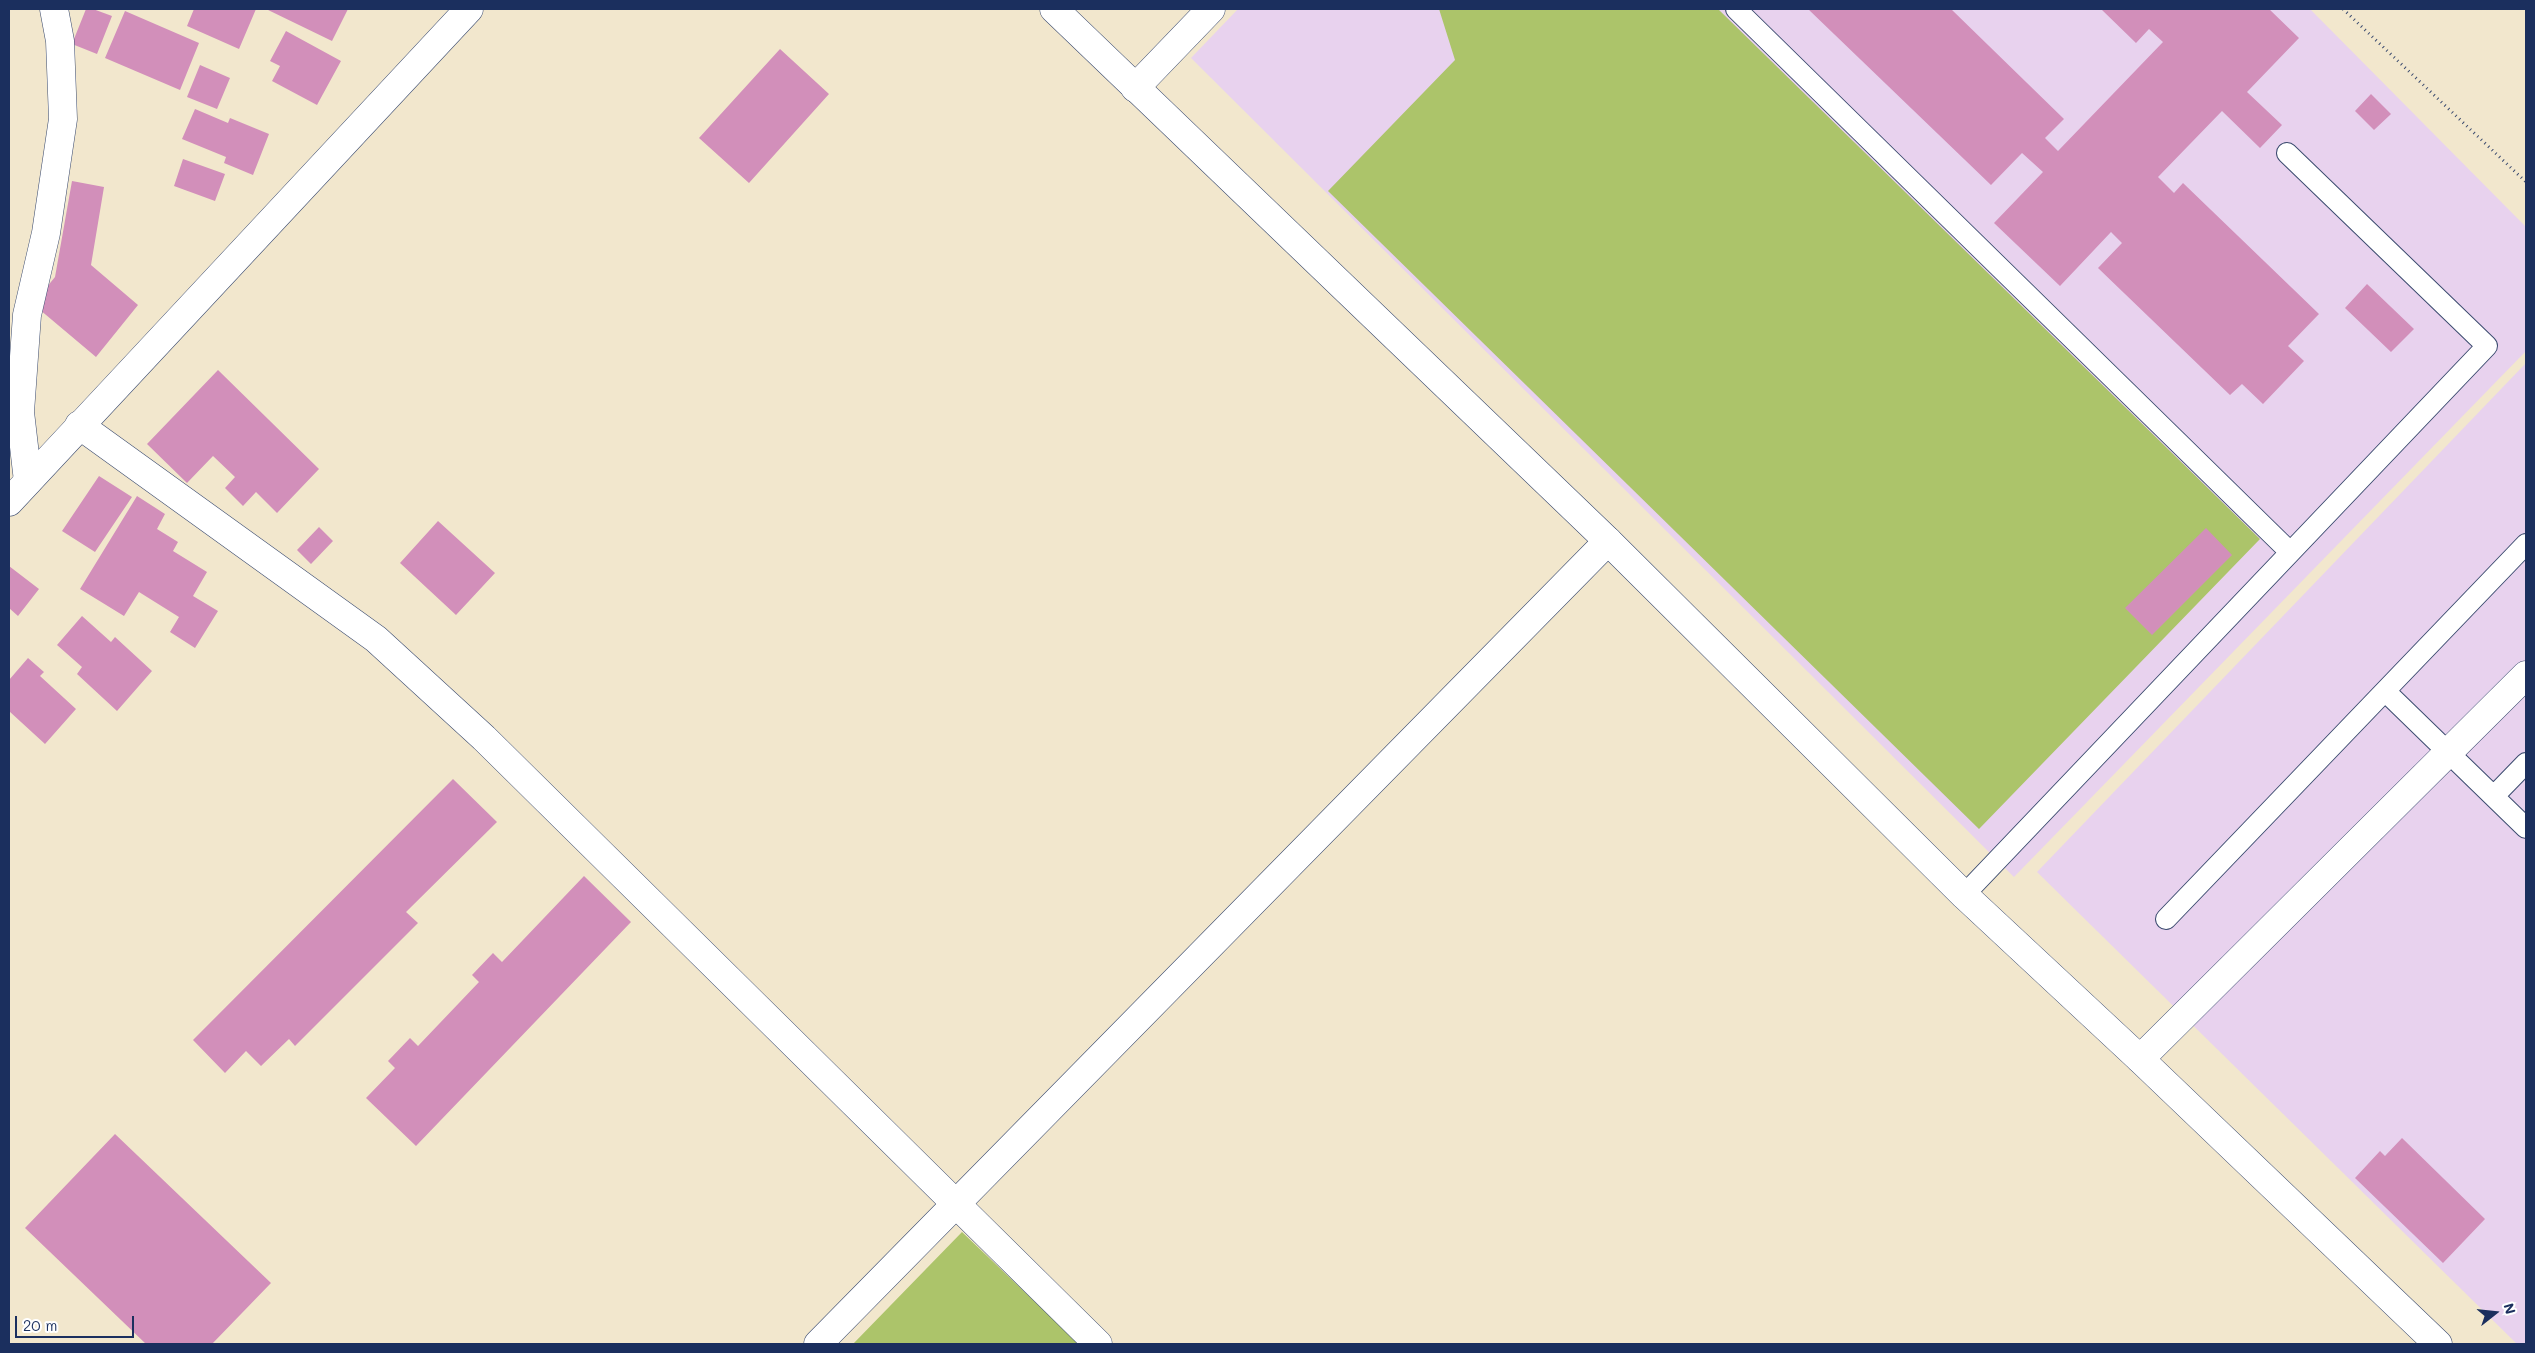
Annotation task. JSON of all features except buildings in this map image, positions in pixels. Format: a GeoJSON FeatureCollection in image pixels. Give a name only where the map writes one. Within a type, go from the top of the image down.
{"type":"FeatureCollection","features":[{"type":"Feature","properties":{"kind":"street"},"geometry":{"type":"LineString","coordinates":[[28,481],[20,412],[27,315],[46,233],[63,120],[60,40],[54,9]]}},
{"type":"Feature","properties":{"kind":"street"},"geometry":{"type":"LineString","coordinates":[[9,502],[469,9]]}},
{"type":"Feature","properties":{"kind":"street"},"geometry":{"type":"LineString","coordinates":[[1054,9],[1608,541],[1964,895],[2140,1059],[2438,1344]]}},
{"type":"Feature","properties":{"kind":"street"},"geometry":{"type":"LineString","coordinates":[[1135,88],[1211,9]]}},
{"type":"Feature","properties":{"kind":"street"},"geometry":{"type":"LineString","coordinates":[[80,425],[376,639],[484,738],[1098,1344]]}},
{"type":"Feature","properties":{"kind":"street"},"geometry":{"type":"LineString","coordinates":[[818,1344],[1608,541]]}},
{"type":"Feature","properties":{"kind":"street"},"geometry":{"type":"LineString","coordinates":[[2140,1059],[2526,675]]}},
{"type":"Feature","properties":{"kind":"lane"},"geometry":{"type":"LineString","coordinates":[[1736,9],[2290,552]]}},
{"type":"Feature","properties":{"kind":"lane"},"geometry":{"type":"LineString","coordinates":[[1964,895],[2487,346],[2286,153]]}},
{"type":"Feature","properties":{"kind":"lane"},"geometry":{"type":"LineString","coordinates":[[2166,919],[2526,544]]}},
{"type":"Feature","properties":{"kind":"lane"},"geometry":{"type":"LineString","coordinates":[[2385,691],[2526,828]]}},
{"type":"Feature","properties":{"kind":"lane"},"geometry":{"type":"LineString","coordinates":[[2494,796],[2526,763]]}},
{"type":"Feature","properties":{"kind":"path"},"geometry":{"type":"LineString","coordinates":[[2343,9],[2526,182]]}},
{"type":"Feature","properties":{"kind":"shaded area"},"geometry":{"type":"Polygon","coordinates":[[[1238,9],[2310,9],[2526,227],[2526,351],[2014,877],[1191,58],[1238,9]]]}},
{"type":"Feature","properties":{"kind":"shaded area"},"geometry":{"type":"Polygon","coordinates":[[[2526,363],[2526,1344],[2517,1344],[2037,872],[2526,363]]]}},
{"type":"Feature","properties":{"kind":"green space"},"geometry":{"type":"Polygon","coordinates":[[[1439,9],[1718,9],[2260,539],[1979,829],[1328,191],[1455,60],[1439,9]]]}},
{"type":"Feature","properties":{"kind":"green space"},"geometry":{"type":"Polygon","coordinates":[[[962,1232],[1079,1344],[853,1344],[962,1232]]]}}]}
